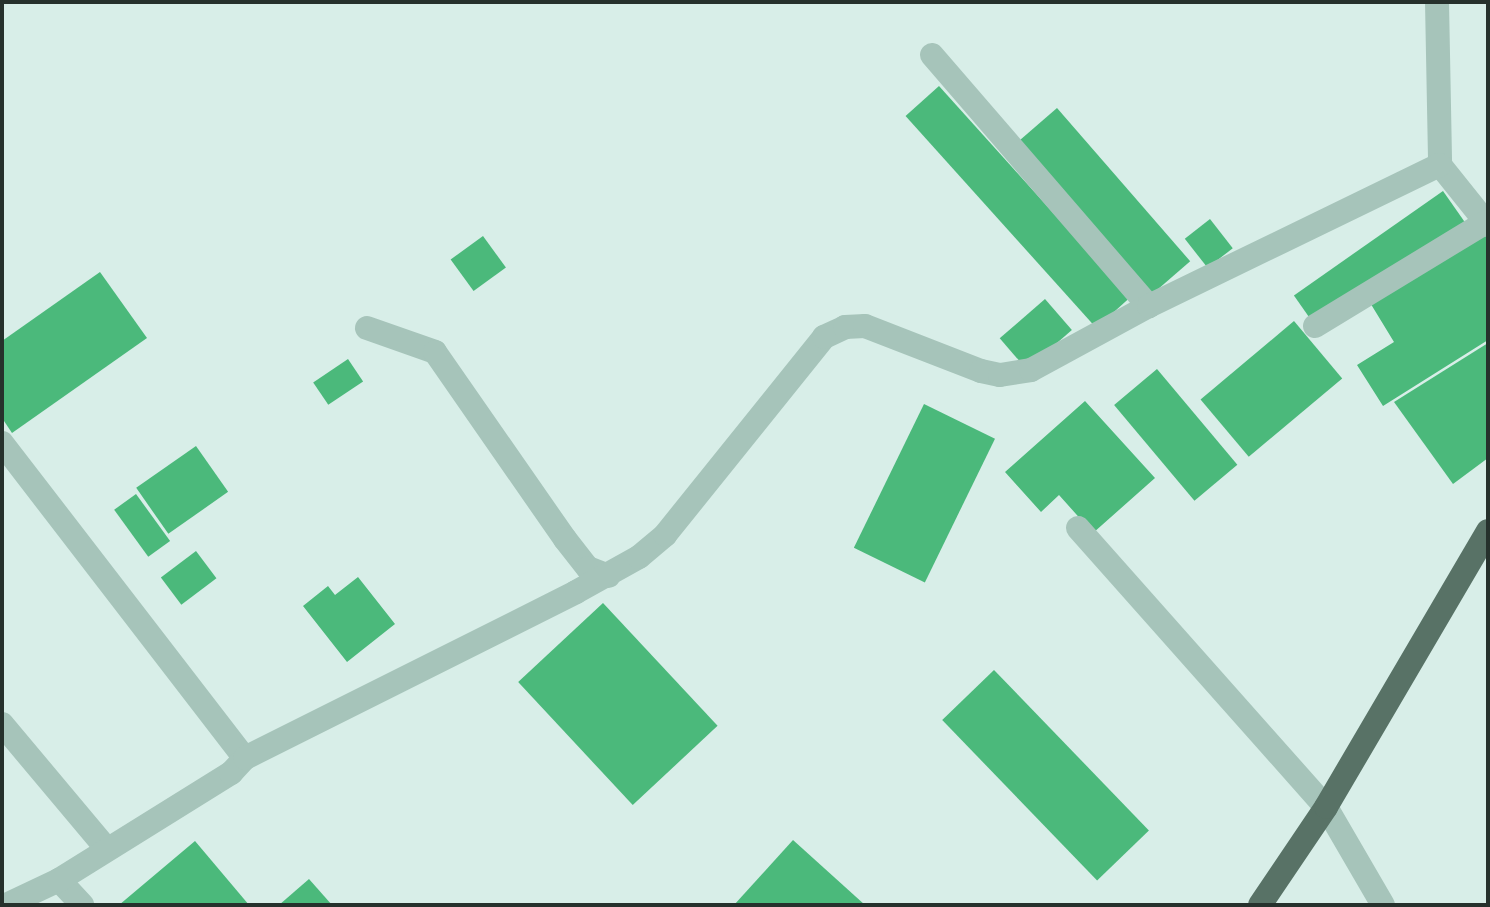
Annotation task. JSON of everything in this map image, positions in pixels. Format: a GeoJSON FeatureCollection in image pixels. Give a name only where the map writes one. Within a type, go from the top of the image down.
{"type":"FeatureCollection","features":[{"type":"Feature","properties":{"kind":"main road"},"geometry":{"type":"LineString","coordinates":[[1260,905],[1326,807],[1488,531]]}},
{"type":"Feature","properties":{"kind":"street"},"geometry":{"type":"LineString","coordinates":[[1315,326],[1487,223],[1440,165],[1437,2]]}},
{"type":"Feature","properties":{"kind":"street"},"geometry":{"type":"LineString","coordinates":[[932,55],[1149,306]]}},
{"type":"Feature","properties":{"kind":"street"},"geometry":{"type":"LineString","coordinates":[[6,905],[59,880],[231,773],[245,758],[609,576],[665,535],[824,337],[845,327],[865,326],[981,371],[1014,374],[1031,370],[1149,306],[1440,165]]}},
{"type":"Feature","properties":{"kind":"street"},"geometry":{"type":"LineString","coordinates":[[367,328],[435,352],[573,549],[588,568],[609,576]]}},
{"type":"Feature","properties":{"kind":"street"},"geometry":{"type":"LineString","coordinates":[[2,443],[245,758]]}},
{"type":"Feature","properties":{"kind":"street"},"geometry":{"type":"LineString","coordinates":[[1078,528],[1326,807],[1383,905]]}},
{"type":"Feature","properties":{"kind":"street"},"geometry":{"type":"LineString","coordinates":[[2,724],[106,848]]}},
{"type":"Feature","properties":{"kind":"street"},"geometry":{"type":"LineString","coordinates":[[59,880],[82,905]]}},
{"type":"Feature","properties":{"kind":"building"},"geometry":{"type":"Polygon","coordinates":[[[939,86],[1130,298],[1096,328],[906,116],[939,86]]]}},
{"type":"Feature","properties":{"kind":"building"},"geometry":{"type":"Polygon","coordinates":[[[1057,108],[1190,261],[1151,295],[1018,142],[1057,108]]]}},
{"type":"Feature","properties":{"kind":"building"},"geometry":{"type":"Polygon","coordinates":[[[1443,191],[1468,227],[1319,331],[1294,295],[1443,191]]]}},
{"type":"Feature","properties":{"kind":"building"},"geometry":{"type":"Polygon","coordinates":[[[1210,219],[1233,248],[1208,268],[1185,239],[1210,219]]]}},
{"type":"Feature","properties":{"kind":"building"},"geometry":{"type":"Polygon","coordinates":[[[1482,230],[1488,239],[1488,340],[1383,406],[1357,365],[1394,342],[1369,301],[1482,230]]]}},
{"type":"Feature","properties":{"kind":"building"},"geometry":{"type":"Polygon","coordinates":[[[483,236],[506,268],[474,291],[451,260],[483,236]]]}},
{"type":"Feature","properties":{"kind":"building"},"geometry":{"type":"Polygon","coordinates":[[[100,272],[147,338],[12,433],[2,418],[2,341],[100,272]]]}},
{"type":"Feature","properties":{"kind":"building"},"geometry":{"type":"Polygon","coordinates":[[[1045,299],[1072,330],[1027,369],[1000,338],[1045,299]]]}},
{"type":"Feature","properties":{"kind":"building"},"geometry":{"type":"Polygon","coordinates":[[[1294,321],[1342,378],[1249,457],[1201,399],[1294,321]]]}},
{"type":"Feature","properties":{"kind":"building"},"geometry":{"type":"Polygon","coordinates":[[[1488,343],[1488,458],[1453,484],[1394,402],[1488,343]]]}},
{"type":"Feature","properties":{"kind":"building"},"geometry":{"type":"Polygon","coordinates":[[[348,359],[363,381],[328,405],[313,382],[348,359]]]}},
{"type":"Feature","properties":{"kind":"building"},"geometry":{"type":"Polygon","coordinates":[[[1157,369],[1237,465],[1194,501],[1114,405],[1157,369]]]}},
{"type":"Feature","properties":{"kind":"building"},"geometry":{"type":"Polygon","coordinates":[[[1085,401],[1155,478],[1093,533],[1059,495],[1041,512],[1005,472],[1085,401]]]}},
{"type":"Feature","properties":{"kind":"building"},"geometry":{"type":"Polygon","coordinates":[[[924,404],[995,439],[925,582],[854,548],[924,404]]]}},
{"type":"Feature","properties":{"kind":"building"},"geometry":{"type":"Polygon","coordinates":[[[196,446],[228,492],[168,534],[136,488],[196,446]]]}},
{"type":"Feature","properties":{"kind":"building"},"geometry":{"type":"Polygon","coordinates":[[[136,494],[170,541],[148,557],[114,510],[136,494]]]}},
{"type":"Feature","properties":{"kind":"building"},"geometry":{"type":"Polygon","coordinates":[[[196,551],[216,578],[181,605],[161,577],[196,551]]]}},
{"type":"Feature","properties":{"kind":"building"},"geometry":{"type":"Polygon","coordinates":[[[358,577],[395,624],[347,662],[303,606],[328,586],[335,595],[358,577]]]}},
{"type":"Feature","properties":{"kind":"building"},"geometry":{"type":"Polygon","coordinates":[[[603,603],[718,726],[633,805],[518,682],[603,603]]]}},
{"type":"Feature","properties":{"kind":"building"},"geometry":{"type":"Polygon","coordinates":[[[994,670],[1149,830],[1097,880],[942,720],[994,670]]]}},
{"type":"Feature","properties":{"kind":"building"},"geometry":{"type":"Polygon","coordinates":[[[793,840],[865,905],[734,905],[793,840]]]}},
{"type":"Feature","properties":{"kind":"building"},"geometry":{"type":"Polygon","coordinates":[[[195,841],[249,905],[119,905],[195,841]]]}},
{"type":"Feature","properties":{"kind":"building"},"geometry":{"type":"Polygon","coordinates":[[[309,879],[332,905],[279,905],[309,879]]]}}]}
